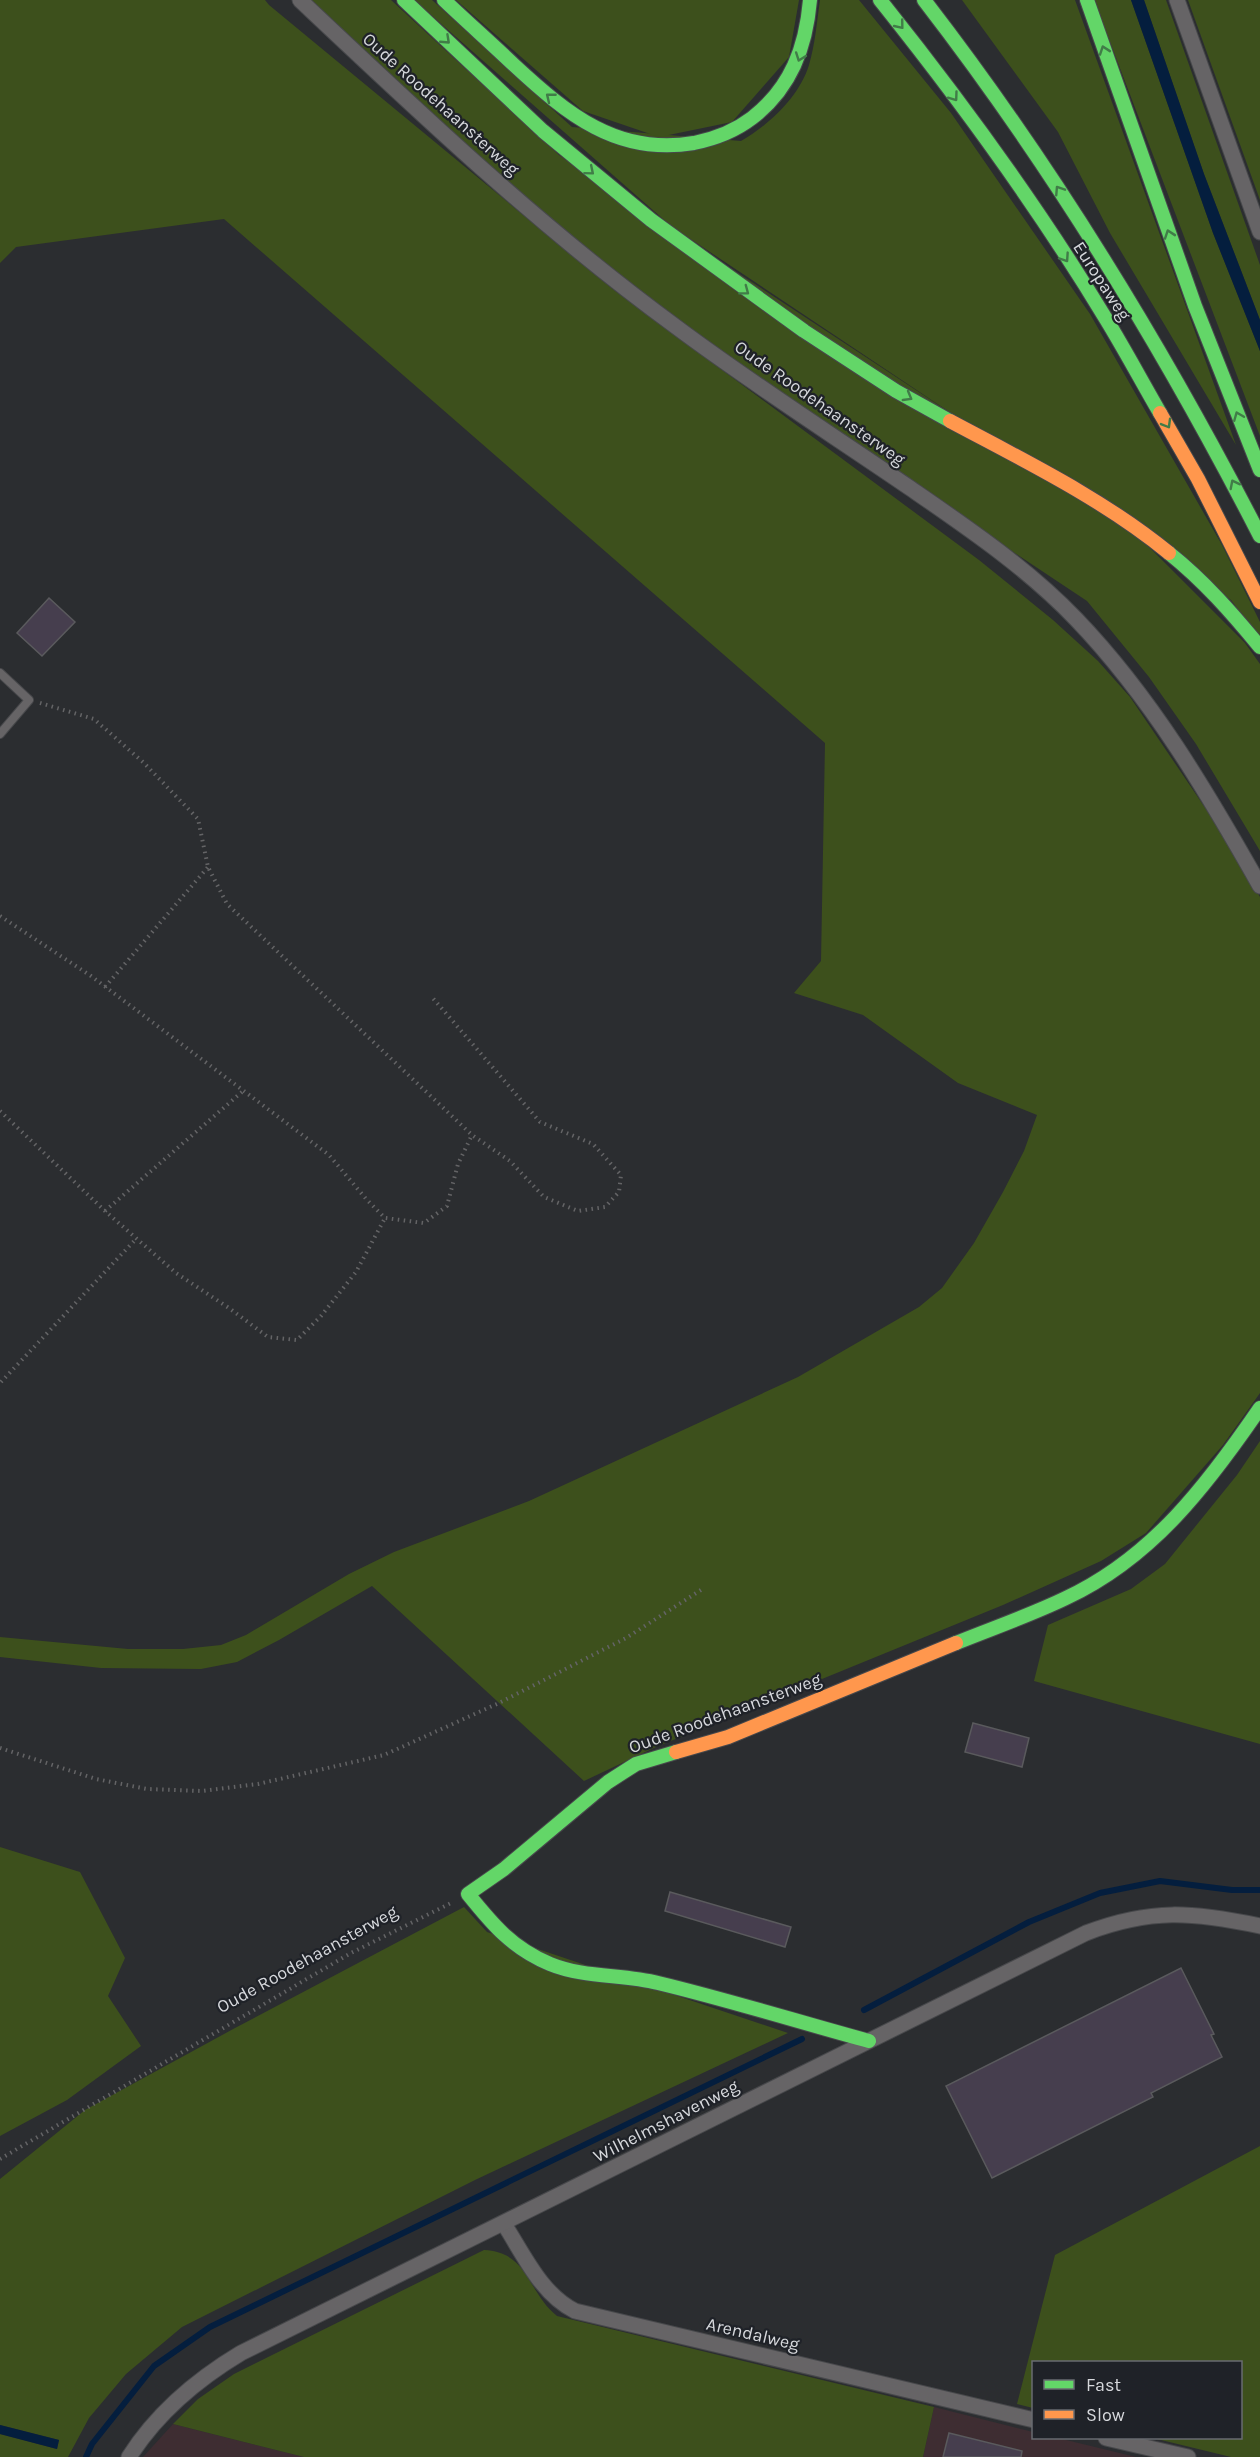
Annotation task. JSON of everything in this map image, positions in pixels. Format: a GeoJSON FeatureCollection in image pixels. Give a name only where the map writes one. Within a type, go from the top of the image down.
{"type":"FeatureCollection","features":[{"type":"Feature","properties":{"kind":"main road"},"geometry":{"type":"LineString","coordinates":[[404,0],[528,117],[653,222],[751,296],[884,383],[931,411],[1065,481],[1152,537],[1217,596],[1260,647]]}},
{"type":"Feature","properties":{"kind":"main road"},"geometry":{"type":"LineString","coordinates":[[444,0],[546,95],[583,122],[598,131],[640,145],[681,147],[720,136],[753,119],[796,67],[808,34],[810,0]]}},
{"type":"Feature","properties":{"kind":"main road","name":"Europaweg"},"geometry":{"type":"LineString","coordinates":[[879,0],[920,50],[1017,184],[1106,318],[1198,478],[1260,602]]}},
{"type":"Feature","properties":{"kind":"main road","name":"Europaweg"},"geometry":{"type":"LineString","coordinates":[[924,0],[1047,172],[1132,305],[1222,462],[1260,536]]}},
{"type":"Feature","properties":{"kind":"main road"},"geometry":{"type":"LineString","coordinates":[[1087,0],[1195,306],[1260,470]]}},
{"type":"Feature","properties":{"kind":"main road","name":"Oude Roodehaansterweg"},"geometry":{"type":"LineString","coordinates":[[468,1894],[504,1869],[608,1782],[636,1764],[748,1729],[1056,1602],[1095,1583],[1146,1546],[1174,1519],[1226,1457],[1260,1408]]}},
{"type":"Feature","properties":{"kind":"main road"},"geometry":{"type":"LineString","coordinates":[[468,1894],[496,1929],[513,1943],[551,1964],[602,1976],[655,1982],[869,2041]]}},
{"type":"Feature","properties":{"kind":"street","name":"Oude Roodehaansterweg"},"geometry":{"type":"LineString","coordinates":[[300,0],[478,166],[580,254],[676,327],[959,522],[1048,592],[1100,645],[1152,712],[1232,836],[1260,886]]}},
{"type":"Feature","properties":{"kind":"street"},"geometry":{"type":"LineString","coordinates":[[1177,0],[1260,232]]}},
{"type":"Feature","properties":{"kind":"street","name":"Wilhelmshavenweg"},"geometry":{"type":"LineString","coordinates":[[129,2457],[153,2424],[172,2404],[217,2368],[241,2353],[1086,1933],[1106,1925],[1170,1914],[1214,1917],[1260,1926]]}},
{"type":"Feature","properties":{"kind":"street","name":"Arendalweg"},"geometry":{"type":"LineString","coordinates":[[504,2224],[544,2287],[559,2302],[575,2311],[1032,2420]]}},
{"type":"Feature","properties":{"kind":"street"},"geometry":{"type":"LineString","coordinates":[[1110,2439],[1188,2457]]}},
{"type":"Feature","properties":{"kind":"lane"},"geometry":{"type":"LineString","coordinates":[[0,673],[29,700],[0,734]]}},
{"type":"Feature","properties":{"kind":"path"},"geometry":{"type":"LineString","coordinates":[[29,700],[93,718],[144,763],[198,819],[208,867],[227,904],[472,1135],[510,1161],[544,1197],[578,1211],[605,1207],[619,1192],[621,1175],[593,1144],[540,1122],[431,996]]}},
{"type":"Feature","properties":{"kind":"path"},"geometry":{"type":"LineString","coordinates":[[105,987],[208,867]]}},
{"type":"Feature","properties":{"kind":"path"},"geometry":{"type":"LineString","coordinates":[[0,916],[105,987],[329,1155],[366,1200],[386,1218],[424,1223],[447,1206],[458,1164],[472,1135]]}},
{"type":"Feature","properties":{"kind":"path"},"geometry":{"type":"LineString","coordinates":[[105,1211],[243,1091]]}},
{"type":"Feature","properties":{"kind":"path"},"geometry":{"type":"LineString","coordinates":[[0,1111],[105,1211],[176,1273],[268,1337],[297,1340],[321,1316],[356,1272],[386,1218]]}},
{"type":"Feature","properties":{"kind":"path"},"geometry":{"type":"LineString","coordinates":[[1,1382],[136,1239]]}},
{"type":"Feature","properties":{"kind":"path"},"geometry":{"type":"LineString","coordinates":[[0,1748],[96,1779],[147,1789],[202,1791],[258,1784],[384,1755],[499,1703],[626,1638],[704,1588]]}},
{"type":"Feature","properties":{"kind":"path","name":"Oude Roodehaansterweg"},"geometry":{"type":"LineString","coordinates":[[0,2159],[351,1953],[468,1894]]}},
{"type":"Feature","properties":{"kind":"shaded area"},"geometry":{"type":"Polygon","coordinates":[[[934,2407],[1032,2432],[1032,2439],[1062,2439],[1136,2457],[923,2457],[934,2407]]]}},
{"type":"Feature","properties":{"kind":"shaded area"},"geometry":{"type":"Polygon","coordinates":[[[173,2424],[304,2457],[143,2457],[173,2424]]]}},
{"type":"Feature","properties":{"kind":"green space"},"geometry":{"type":"Polygon","coordinates":[[[0,0],[265,0],[614,290],[979,560],[1053,620],[1098,661],[1130,697],[1231,846],[1260,897],[1260,1393],[1223,1445],[1146,1533],[1101,1561],[1003,1605],[656,1747],[584,1781],[372,1586],[237,1662],[201,1669],[101,1668],[0,1657],[0,1637],[128,1649],[183,1649],[221,1645],[246,1635],[349,1574],[394,1552],[529,1501],[798,1377],[919,1307],[942,1288],[974,1243],[1003,1192],[1024,1151],[1037,1115],[958,1083],[863,1015],[794,993],[821,961],[825,743],[224,219],[16,247],[0,263],[0,0]]]}},
{"type":"Feature","properties":{"kind":"green space"},"geometry":{"type":"Polygon","coordinates":[[[310,0],[391,0],[559,155],[1139,537],[1245,643],[1260,664],[1260,851],[1196,744],[1149,677],[1087,601],[956,514],[684,326],[518,195],[310,0]]]}},
{"type":"Feature","properties":{"kind":"green space"},"geometry":{"type":"Polygon","coordinates":[[[414,0],[432,0],[572,127],[741,141],[762,127],[782,109],[798,88],[811,57],[820,0],[859,0],[951,113],[1090,314],[1222,545],[1260,622],[1260,639],[1231,600],[671,226],[414,0]]]}},
{"type":"Feature","properties":{"kind":"green space"},"geometry":{"type":"Polygon","coordinates":[[[456,0],[799,0],[789,57],[732,122],[659,137],[583,111],[456,0]]]}},
{"type":"Feature","properties":{"kind":"green space"},"geometry":{"type":"Polygon","coordinates":[[[962,0],[1075,0],[1236,445],[1110,233],[1058,132],[962,0]]]}},
{"type":"Feature","properties":{"kind":"green space"},"geometry":{"type":"Polygon","coordinates":[[[1094,0],[1131,0],[1213,233],[1260,351],[1260,436],[1094,0]]]}},
{"type":"Feature","properties":{"kind":"green space"},"geometry":{"type":"Polygon","coordinates":[[[1144,0],[1166,0],[1260,265],[1260,320],[1204,174],[1144,0]]]}},
{"type":"Feature","properties":{"kind":"green space"},"geometry":{"type":"Polygon","coordinates":[[[1188,0],[1260,0],[1260,200],[1188,0]]]}},
{"type":"Feature","properties":{"kind":"green space"},"geometry":{"type":"Polygon","coordinates":[[[1260,1441],[1260,1744],[1034,1681],[1048,1625],[1131,1589],[1165,1564],[1237,1475],[1260,1441]]]}},
{"type":"Feature","properties":{"kind":"green space"},"geometry":{"type":"Polygon","coordinates":[[[0,1847],[80,1872],[125,1958],[108,1996],[141,2046],[67,2100],[0,2136],[0,1847]]]}},
{"type":"Feature","properties":{"kind":"green space"},"geometry":{"type":"Polygon","coordinates":[[[464,1907],[487,1932],[788,2033],[475,2180],[182,2327],[126,2374],[89,2418],[68,2457],[0,2457],[0,2434],[57,2449],[59,2440],[0,2425],[0,2179],[85,2110],[464,1907]]]}},
{"type":"Feature","properties":{"kind":"green space"},"geometry":{"type":"Polygon","coordinates":[[[1260,2146],[1260,2457],[1231,2457],[1157,2439],[1242,2439],[1242,2361],[1032,2361],[1032,2408],[1017,2404],[1055,2255],[1260,2146]]]}},
{"type":"Feature","properties":{"kind":"green space"},"geometry":{"type":"Polygon","coordinates":[[[484,2250],[499,2252],[519,2265],[539,2296],[557,2316],[934,2407],[923,2457],[304,2457],[173,2424],[198,2399],[234,2374],[484,2250]]]}},
{"type":"Feature","properties":{"kind":"water"},"geometry":{"type":"Polygon","coordinates":[[[1131,0],[1144,0],[1204,174],[1260,320],[1260,351],[1213,233],[1131,0]]]}},
{"type":"Feature","properties":{"kind":"water"},"geometry":{"type":"Polygon","coordinates":[[[0,2425],[59,2440],[57,2449],[0,2434],[0,2425]]]}},
{"type":"Feature","properties":{"kind":"building"},"geometry":{"type":"Polygon","coordinates":[[[49,598],[75,622],[42,656],[17,633],[49,598]]]}},
{"type":"Feature","properties":{"kind":"building"},"geometry":{"type":"Polygon","coordinates":[[[973,1723],[1029,1738],[1022,1767],[965,1752],[973,1723]]]}},
{"type":"Feature","properties":{"kind":"building"},"geometry":{"type":"Polygon","coordinates":[[[670,1892],[791,1927],[785,1947],[665,1911],[670,1892]]]}},
{"type":"Feature","properties":{"kind":"building"},"geometry":{"type":"Polygon","coordinates":[[[1181,1968],[1214,2034],[1211,2035],[1222,2057],[1151,2093],[1153,2097],[992,2178],[946,2086],[1181,1968]]]}},
{"type":"Feature","properties":{"kind":"building"},"geometry":{"type":"Polygon","coordinates":[[[949,2433],[1022,2451],[1021,2457],[943,2457],[949,2433]]]}},
{"type":"Feature","properties":{"kind":"waterway"},"geometry":{"type":"LineString","coordinates":[[864,2010],[1029,1922],[1100,1893],[1160,1881],[1232,1890],[1260,1890]]}},
{"type":"Feature","properties":{"kind":"waterway"},"geometry":{"type":"LineString","coordinates":[[86,2457],[92,2444],[154,2366],[210,2327],[802,2039]]}},
{"type":"Feature","properties":{"kind":"traffic: fast"},"geometry":{"type":"LineString","coordinates":[[404,0],[543,131],[651,220],[804,331],[896,391],[950,421]]}},
{"type":"Feature","properties":{"kind":"traffic: fast"},"geometry":{"type":"LineString","coordinates":[[444,0],[534,83],[574,115],[617,137],[641,143],[666,145],[694,143],[724,134],[739,127],[766,106],[777,94],[794,65],[805,34],[810,0]]}},
{"type":"Feature","properties":{"kind":"traffic: fast"},"geometry":{"type":"LineString","coordinates":[[880,0],[940,77],[1027,197],[1081,278],[1160,413]]}},
{"type":"Feature","properties":{"kind":"traffic: fast"},"geometry":{"type":"LineString","coordinates":[[924,0],[972,63],[1062,194],[1104,260],[1146,328],[1260,536]]}},
{"type":"Feature","properties":{"kind":"traffic: fast"},"geometry":{"type":"LineString","coordinates":[[1087,0],[1195,306],[1260,470]]}},
{"type":"Feature","properties":{"kind":"traffic: fast"},"geometry":{"type":"LineString","coordinates":[[1169,553],[1217,598],[1260,647]]}},
{"type":"Feature","properties":{"kind":"traffic: fast"},"geometry":{"type":"LineString","coordinates":[[956,1643],[1066,1598],[1125,1562],[1176,1516],[1198,1491],[1260,1408]]}},
{"type":"Feature","properties":{"kind":"traffic: fast"},"geometry":{"type":"LineString","coordinates":[[676,1752],[636,1764],[608,1782],[504,1869],[468,1894],[504,1935],[525,1951],[550,1964],[576,1972],[658,1983],[869,2041]]}},
{"type":"Feature","properties":{"kind":"traffic: slow"},"geometry":{"type":"LineString","coordinates":[[1160,413],[1198,479],[1260,602]]}},
{"type":"Feature","properties":{"kind":"traffic: slow"},"geometry":{"type":"LineString","coordinates":[[950,421],[1090,498],[1144,533],[1169,553]]}},
{"type":"Feature","properties":{"kind":"traffic: slow"},"geometry":{"type":"LineString","coordinates":[[676,1752],[728,1737],[956,1643]]}}]}
